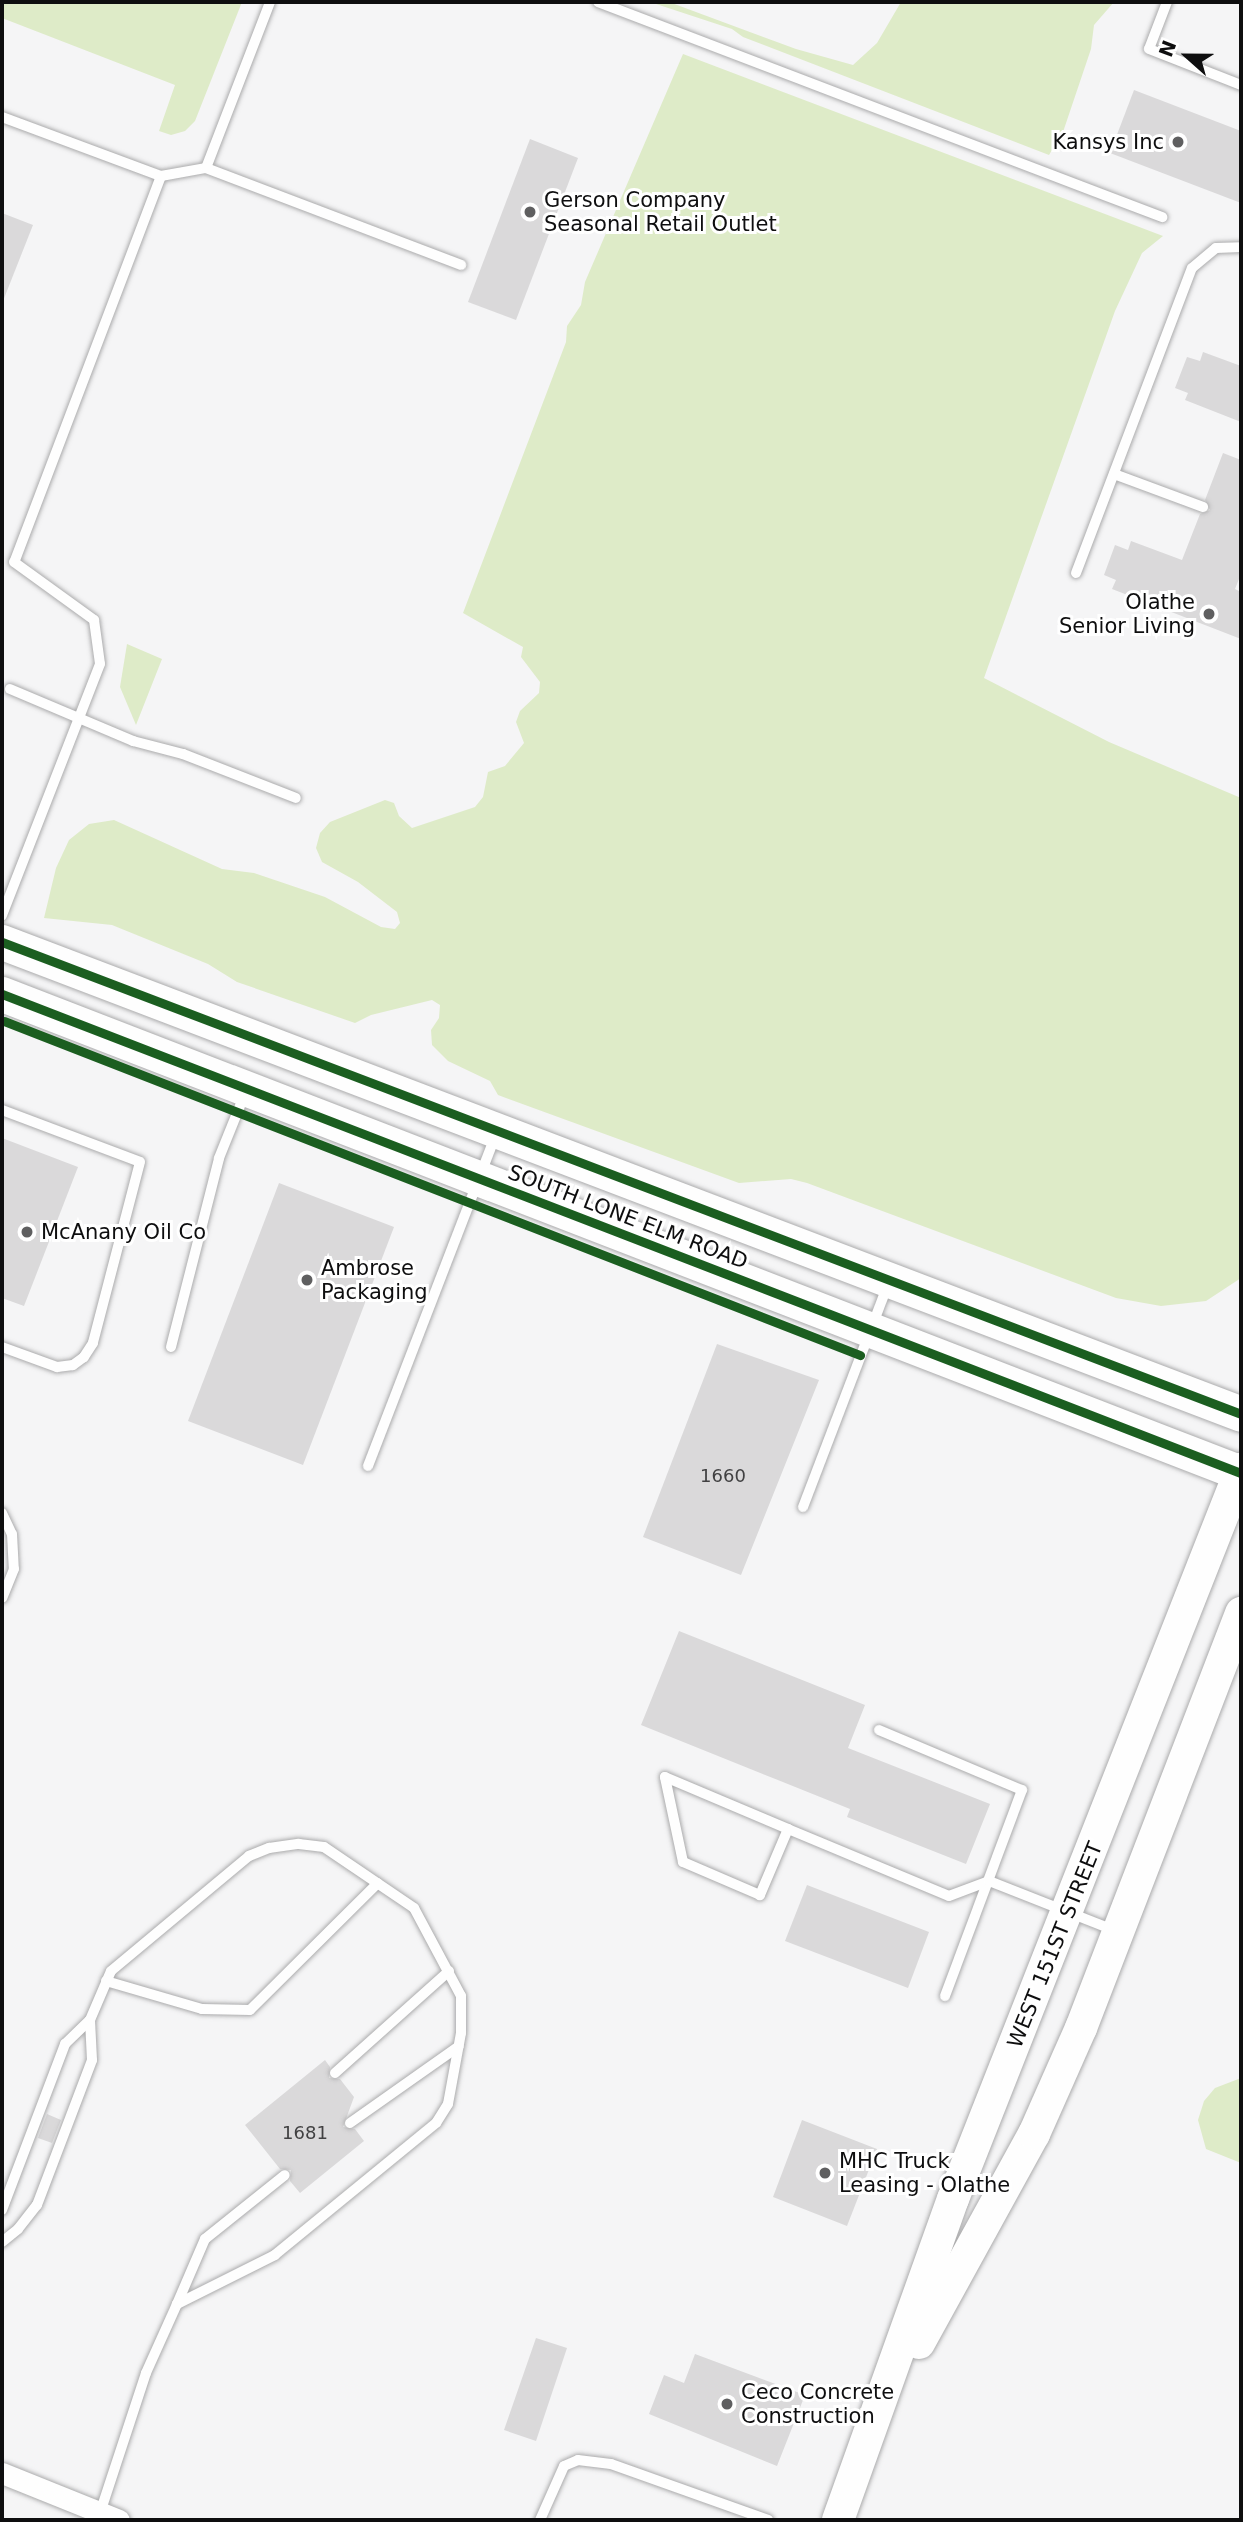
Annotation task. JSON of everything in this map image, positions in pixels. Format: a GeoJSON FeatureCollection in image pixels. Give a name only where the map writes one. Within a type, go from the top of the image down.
{"type":"FeatureCollection","features":[{"type":"Feature","properties":{"kind":"main road","name":"SOUTH LONE ELM ROAD"},"geometry":{"type":"LineString","coordinates":[[2,942],[1241,1414]]}},
{"type":"Feature","properties":{"kind":"main road","name":"SOUTH LONE ELM ROAD"},"geometry":{"type":"LineString","coordinates":[[2,994],[1241,1471]]}},
{"type":"Feature","properties":{"kind":"street","name":"WEST 151ST STREET"},"geometry":{"type":"LineString","coordinates":[[838,2520],[953,2199],[1069,1913],[1241,1471]]}},
{"type":"Feature","properties":{"kind":"street","name":"WEST 151ST STREET"},"geometry":{"type":"LineString","coordinates":[[874,2424],[1034,2134],[1119,1932],[1241,1613]]}},
{"type":"Feature","properties":{"kind":"street"},"geometry":{"type":"LineString","coordinates":[[2,2473],[110,2516]]}},
{"type":"Feature","properties":{"kind":"lane"},"geometry":{"type":"LineString","coordinates":[[206,168],[270,2]]}},
{"type":"Feature","properties":{"kind":"lane"},"geometry":{"type":"LineString","coordinates":[[598,2],[1163,217]]}},
{"type":"Feature","properties":{"kind":"lane"},"geometry":{"type":"LineString","coordinates":[[1167,2],[1149,49],[1241,85]]}},
{"type":"Feature","properties":{"kind":"lane"},"geometry":{"type":"LineString","coordinates":[[2,117],[161,176],[206,168],[461,265]]}},
{"type":"Feature","properties":{"kind":"lane"},"geometry":{"type":"LineString","coordinates":[[2,916],[100,664],[94,620],[14,562],[161,176]]}},
{"type":"Feature","properties":{"kind":"lane"},"geometry":{"type":"LineString","coordinates":[[1076,573],[1192,268],[1216,248],[1241,247]]}},
{"type":"Feature","properties":{"kind":"lane"},"geometry":{"type":"LineString","coordinates":[[1114,474],[1203,507]]}},
{"type":"Feature","properties":{"kind":"lane"},"geometry":{"type":"LineString","coordinates":[[10,689],[80,716],[133,741],[183,754],[296,798]]}},
{"type":"Feature","properties":{"kind":"lane"},"geometry":{"type":"LineString","coordinates":[[171,1347],[219,1158],[247,1088]]}},
{"type":"Feature","properties":{"kind":"lane"},"geometry":{"type":"LineString","coordinates":[[2,1110],[140,1162],[93,1343],[84,1357],[57,1367],[2,1347]]}},
{"type":"Feature","properties":{"kind":"lane"},"geometry":{"type":"LineString","coordinates":[[368,1466],[498,1129]]}},
{"type":"Feature","properties":{"kind":"lane"},"geometry":{"type":"LineString","coordinates":[[803,1507],[890,1281]]}},
{"type":"Feature","properties":{"kind":"lane"},"geometry":{"type":"LineString","coordinates":[[2,1513],[12,1534],[14,1569],[2,1598]]}},
{"type":"Feature","properties":{"kind":"lane"},"geometry":{"type":"LineString","coordinates":[[879,1730],[1022,1790],[945,1996]]}},
{"type":"Feature","properties":{"kind":"lane"},"geometry":{"type":"LineString","coordinates":[[788,1829],[760,1895],[683,1862],[665,1777],[949,1896],[989,1881],[1119,1932]]}},
{"type":"Feature","properties":{"kind":"lane"},"geometry":{"type":"LineString","coordinates":[[2,2210],[65,2044],[90,2020],[111,1971],[238,1865],[269,1848],[299,1844],[324,1847],[414,1908],[461,1996],[454,2084],[436,2123],[275,2255],[177,2304]]}},
{"type":"Feature","properties":{"kind":"lane"},"geometry":{"type":"LineString","coordinates":[[106,1981],[202,2009],[250,2010],[378,1883]]}},
{"type":"Feature","properties":{"kind":"lane"},"geometry":{"type":"LineString","coordinates":[[335,2073],[449,1972]]}},
{"type":"Feature","properties":{"kind":"lane"},"geometry":{"type":"LineString","coordinates":[[2,2242],[18,2230],[37,2205],[92,2060],[90,2020]]}},
{"type":"Feature","properties":{"kind":"lane"},"geometry":{"type":"LineString","coordinates":[[350,2123],[459,2046]]}},
{"type":"Feature","properties":{"kind":"lane"},"geometry":{"type":"LineString","coordinates":[[110,2516],[146,2373],[205,2239],[285,2175]]}},
{"type":"Feature","properties":{"kind":"lane"},"geometry":{"type":"LineString","coordinates":[[540,2520],[564,2466],[578,2460],[611,2464],[768,2520]]}},
{"type":"Feature","properties":{"kind":"lane"},"geometry":{"type":"LineString","coordinates":[[730,2520],[734,2508]]}},
{"type":"Feature","properties":{"kind":"green space"},"geometry":{"type":"Polygon","coordinates":[[[2,2],[242,2],[195,121],[185,131],[171,135],[159,131],[175,85],[2,18],[2,2]]]}},
{"type":"Feature","properties":{"kind":"green space"},"geometry":{"type":"Polygon","coordinates":[[[650,2],[669,2],[796,49],[853,65],[877,43],[901,2],[1114,2],[1094,25],[1091,49],[1063,132],[1049,155],[743,37],[732,29],[650,2]]]}},
{"type":"Feature","properties":{"kind":"green space"},"geometry":{"type":"Polygon","coordinates":[[[683,54],[1163,236],[1142,253],[1115,311],[984,678],[1109,742],[1241,798],[1241,1278],[1206,1301],[1161,1306],[1116,1298],[807,1183],[791,1179],[739,1183],[498,1095],[490,1081],[448,1061],[432,1045],[431,1030],[439,1018],[440,1005],[432,1000],[371,1015],[355,1023],[237,982],[208,964],[112,925],[44,918],[56,868],[69,840],[89,824],[114,820],[222,869],[254,873],[325,897],[381,927],[395,929],[400,923],[397,912],[358,882],[322,862],[316,848],[320,833],[330,822],[385,800],[394,803],[399,816],[412,828],[475,807],[483,797],[488,772],[505,766],[524,743],[516,722],[520,711],[539,693],[540,682],[521,657],[523,647],[463,613],[566,342],[567,326],[581,305],[585,282],[683,54]]]}},
{"type":"Feature","properties":{"kind":"green space"},"geometry":{"type":"Polygon","coordinates":[[[127,644],[162,659],[136,725],[120,687],[127,644]]]}},
{"type":"Feature","properties":{"kind":"green space"},"geometry":{"type":"Polygon","coordinates":[[[1241,2078],[1241,2163],[1206,2149],[1198,2120],[1204,2101],[1215,2088],[1241,2078]]]}},
{"type":"Feature","properties":{"kind":"building","name":"Kansys Inc"},"geometry":{"type":"Polygon","coordinates":[[[1134,90],[1241,131],[1241,203],[1110,153],[1134,90]]]}},
{"type":"Feature","properties":{"kind":"building","name":"Gerson Company Seasonal Retail Outlet"},"geometry":{"type":"Polygon","coordinates":[[[530,139],[578,158],[516,320],[468,302],[530,139]]]}},
{"type":"Feature","properties":{"kind":"building"},"geometry":{"type":"Polygon","coordinates":[[[2,213],[33,225],[3,301],[2,300],[2,213]]]}},
{"type":"Feature","properties":{"kind":"building"},"geometry":{"type":"Polygon","coordinates":[[[1203,352],[1241,366],[1241,422],[1185,400],[1188,393],[1175,388],[1187,357],[1200,361],[1203,352]]]}},
{"type":"Feature","properties":{"kind":"building","name":"Olathe Senior Living"},"geometry":{"type":"Polygon","coordinates":[[[1223,453],[1241,460],[1241,574],[1235,589],[1241,592],[1241,639],[1112,589],[1116,580],[1104,575],[1115,545],[1128,550],[1131,541],[1182,560],[1200,514],[1210,510],[1205,500],[1223,453]]]}},
{"type":"Feature","properties":{"kind":"building","name":"McAnany Oil Co"},"geometry":{"type":"Polygon","coordinates":[[[2,1138],[78,1167],[24,1306],[2,1298],[2,1138]]]}},
{"type":"Feature","properties":{"kind":"building","name":"Ambrose Packaging"},"geometry":{"type":"Polygon","coordinates":[[[279,1183],[394,1227],[303,1465],[188,1421],[279,1183]]]}},
{"type":"Feature","properties":{"kind":"building"},"geometry":{"type":"Polygon","coordinates":[[[717,1344],[819,1380],[741,1575],[643,1537],[717,1344]]]}},
{"type":"Feature","properties":{"kind":"building"},"geometry":{"type":"Polygon","coordinates":[[[679,1631],[865,1705],[848,1748],[990,1804],[966,1864],[847,1817],[850,1809],[641,1725],[679,1631]]]}},
{"type":"Feature","properties":{"kind":"building"},"geometry":{"type":"Polygon","coordinates":[[[807,1885],[929,1932],[908,1988],[785,1941],[807,1885]]]}},
{"type":"Feature","properties":{"kind":"building"},"geometry":{"type":"Polygon","coordinates":[[[325,2060],[330,2067],[329,2078],[340,2079],[354,2097],[343,2127],[355,2129],[364,2141],[300,2193],[290,2181],[291,2170],[280,2169],[245,2125],[325,2060]]]}},
{"type":"Feature","properties":{"kind":"building"},"geometry":{"type":"Polygon","coordinates":[[[47,2114],[61,2120],[52,2143],[38,2138],[47,2114]]]}},
{"type":"Feature","properties":{"kind":"building","name":"MHC Truck Leasing - Olathe"},"geometry":{"type":"Polygon","coordinates":[[[802,2120],[877,2149],[847,2226],[773,2197],[802,2120]]]}},
{"type":"Feature","properties":{"kind":"building"},"geometry":{"type":"Polygon","coordinates":[[[536,2338],[567,2348],[536,2441],[504,2430],[536,2338]]]}},
{"type":"Feature","properties":{"kind":"building","name":"Ceco Concrete Construction"},"geometry":{"type":"Polygon","coordinates":[[[695,2354],[805,2395],[777,2466],[649,2414],[664,2375],[684,2383],[695,2354]]]}},
{"type":"Feature","properties":{"kind":"cycle path"},"geometry":{"type":"LineString","coordinates":[[2,942],[1241,1414]]}},
{"type":"Feature","properties":{"kind":"cycle path"},"geometry":{"type":"LineString","coordinates":[[2,994],[1241,1473]]}},
{"type":"Feature","properties":{"kind":"cycle path"},"geometry":{"type":"LineString","coordinates":[[4,1021],[860,1355]]}},
{"type":"Feature","properties":{"kind":"place","name":"Kansys Inc"},"geometry":{"type":"Point","coordinates":[1178,142]}},
{"type":"Feature","properties":{"kind":"place","name":"Gerson Company Seasonal Retail Outlet"},"geometry":{"type":"Point","coordinates":[530,212]}},
{"type":"Feature","properties":{"kind":"place","name":"Olathe Senior Living"},"geometry":{"type":"Point","coordinates":[1209,614]}},
{"type":"Feature","properties":{"kind":"place","name":"McAnany Oil Co"},"geometry":{"type":"Point","coordinates":[27,1232]}},
{"type":"Feature","properties":{"kind":"place","name":"Ambrose Packaging"},"geometry":{"type":"Point","coordinates":[307,1280]}},
{"type":"Feature","properties":{"kind":"place","name":"MHC Truck Leasing - Olathe"},"geometry":{"type":"Point","coordinates":[825,2173]}},
{"type":"Feature","properties":{"kind":"place","name":"Ceco Concrete Construction"},"geometry":{"type":"Point","coordinates":[727,2404]}}]}
